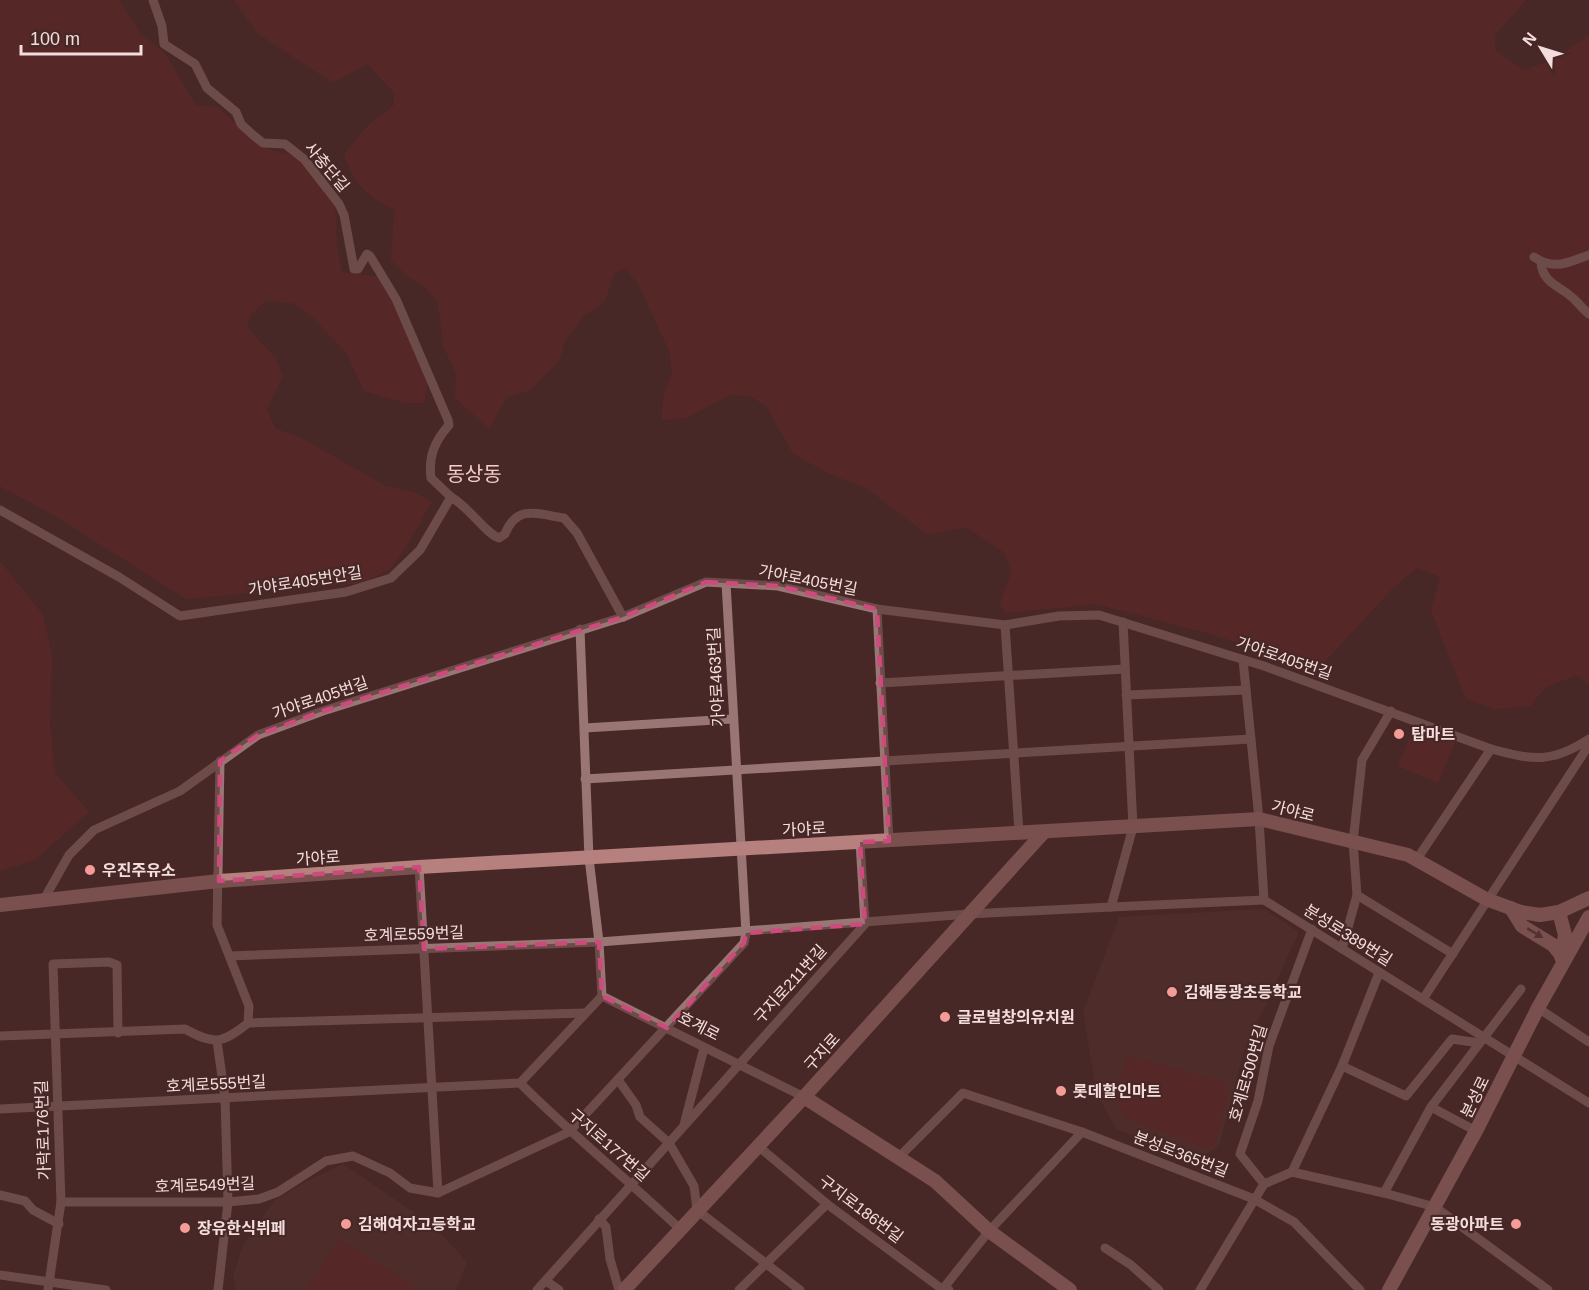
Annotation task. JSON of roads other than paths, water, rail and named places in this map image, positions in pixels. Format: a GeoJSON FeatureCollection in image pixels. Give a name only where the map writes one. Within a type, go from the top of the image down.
{"type":"FeatureCollection","features":[{"type":"Feature","properties":{"kind":"main road","name":"가야로"},"geometry":{"type":"LineString","coordinates":[[0,905],[219,881],[419,867],[1259,819],[1417,859],[1486,899],[1540,915],[1559,912],[1589,898]]}},
{"type":"Feature","properties":{"kind":"main road","name":"구지로"},"geometry":{"type":"LineString","coordinates":[[624,1290],[804,1097],[1044,832]]}},
{"type":"Feature","properties":{"kind":"main road"},"geometry":{"type":"LineString","coordinates":[[1511,908],[1522,926],[1553,945],[1561,962]]}},
{"type":"Feature","properties":{"kind":"main road"},"geometry":{"type":"LineString","coordinates":[[1559,912],[1565,935],[1561,962]]}},
{"type":"Feature","properties":{"kind":"main road","name":"분성로"},"geometry":{"type":"LineString","coordinates":[[1389,1290],[1476,1131],[1561,962],[1589,917]]}},
{"type":"Feature","properties":{"kind":"main road","name":"호계로"},"geometry":{"type":"LineString","coordinates":[[804,1097],[935,1181],[989,1231],[1070,1290]]}},
{"type":"Feature","properties":{"kind":"street","name":"사충단길"},"geometry":{"type":"LineString","coordinates":[[153,0],[162,26],[164,44],[195,64],[207,88],[236,112],[241,124],[253,135],[263,143],[285,144],[304,159],[339,204],[344,216],[354,268],[358,269],[364,256],[368,254],[396,299],[448,420],[449,425],[440,435],[429,461],[431,478],[451,497]]}},
{"type":"Feature","properties":{"kind":"street"},"geometry":{"type":"LineString","coordinates":[[1589,255],[1572,263],[1537,260],[1541,272],[1548,281],[1575,300],[1589,314]]}},
{"type":"Feature","properties":{"kind":"street","name":"가야로405번안길"},"geometry":{"type":"LineString","coordinates":[[0,510],[180,616],[346,592],[391,578],[420,550],[451,497]]}},
{"type":"Feature","properties":{"kind":"street"},"geometry":{"type":"LineString","coordinates":[[451,497],[463,504],[491,536],[498,538],[505,534],[512,518],[520,514],[564,518],[577,533],[623,617]]}},
{"type":"Feature","properties":{"kind":"street","name":"가야로405번길"},"geometry":{"type":"LineString","coordinates":[[44,899],[69,855],[94,830],[180,791],[220,760],[258,735],[323,711],[509,655],[580,629],[623,617],[706,582],[778,586],[877,609],[1005,625],[1059,616],[1099,615],[1243,660],[1391,711],[1491,749],[1528,759],[1541,759],[1576,748],[1589,739]]}},
{"type":"Feature","properties":{"kind":"street","name":"가야로463번길"},"geometry":{"type":"LineString","coordinates":[[726,583],[732,719],[737,770],[739,849]]}},
{"type":"Feature","properties":{"kind":"street"},"geometry":{"type":"LineString","coordinates":[[877,609],[889,841]]}},
{"type":"Feature","properties":{"kind":"street"},"geometry":{"type":"LineString","coordinates":[[1112,907],[1133,827],[1123,622]]}},
{"type":"Feature","properties":{"kind":"street"},"geometry":{"type":"LineString","coordinates":[[1005,625],[1019,832]]}},
{"type":"Feature","properties":{"kind":"street"},"geometry":{"type":"LineString","coordinates":[[520,1083],[602,996],[585,779],[580,629]]}},
{"type":"Feature","properties":{"kind":"street"},"geometry":{"type":"LineString","coordinates":[[969,914],[1264,900],[1259,819],[1243,660]]}},
{"type":"Feature","properties":{"kind":"street"},"geometry":{"type":"LineString","coordinates":[[880,683],[1125,669]]}},
{"type":"Feature","properties":{"kind":"street"},"geometry":{"type":"LineString","coordinates":[[1126,696],[1246,690]]}},
{"type":"Feature","properties":{"kind":"street"},"geometry":{"type":"LineString","coordinates":[[1342,949],[1357,895],[1353,843],[1362,760],[1391,711]]}},
{"type":"Feature","properties":{"kind":"street"},"geometry":{"type":"LineString","coordinates":[[585,728],[732,719]]}},
{"type":"Feature","properties":{"kind":"street"},"geometry":{"type":"LineString","coordinates":[[585,779],[1251,739]]}},
{"type":"Feature","properties":{"kind":"street"},"geometry":{"type":"LineString","coordinates":[[1423,999],[1486,899],[1589,745]]}},
{"type":"Feature","properties":{"kind":"street"},"geometry":{"type":"LineString","coordinates":[[1417,859],[1491,749]]}},
{"type":"Feature","properties":{"kind":"street"},"geometry":{"type":"LineString","coordinates":[[220,760],[217,925],[249,1006],[248,1023]]}},
{"type":"Feature","properties":{"kind":"street"},"geometry":{"type":"LineString","coordinates":[[860,842],[865,924]]}},
{"type":"Feature","properties":{"kind":"street"},"geometry":{"type":"LineString","coordinates":[[419,867],[438,1193],[569,1132],[619,1081],[744,943],[746,933],[739,849]]}},
{"type":"Feature","properties":{"kind":"street"},"geometry":{"type":"LineString","coordinates":[[1357,895],[1453,954]]}},
{"type":"Feature","properties":{"kind":"street","name":"분성로389번길"},"geometry":{"type":"LineString","coordinates":[[1264,900],[1423,999],[1481,1040],[1514,1056],[1589,1103]]}},
{"type":"Feature","properties":{"kind":"street","name":"구지로211번길"},"geometry":{"type":"LineString","coordinates":[[599,942],[865,924],[969,914]]}},
{"type":"Feature","properties":{"kind":"street","name":"구지로211번길"},"geometry":{"type":"LineString","coordinates":[[537,1290],[865,924]]}},
{"type":"Feature","properties":{"kind":"street","name":"호계로500번길"},"geometry":{"type":"LineString","coordinates":[[1264,1184],[1240,1154],[1258,1101],[1269,1046],[1312,929]]}},
{"type":"Feature","properties":{"kind":"street","name":"호계로559번길"},"geometry":{"type":"LineString","coordinates":[[230,956],[599,942]]}},
{"type":"Feature","properties":{"kind":"street","name":"가락로176번길"},"geometry":{"type":"LineString","coordinates":[[49,1286],[61,1202],[53,964],[109,962],[117,965],[118,1033]]}},
{"type":"Feature","properties":{"kind":"street"},"geometry":{"type":"LineString","coordinates":[[1292,1172],[1342,1066],[1379,973]]}},
{"type":"Feature","properties":{"kind":"street"},"geometry":{"type":"LineString","coordinates":[[1384,1193],[1431,1107],[1521,989]]}},
{"type":"Feature","properties":{"kind":"street","name":"호계로"},"geometry":{"type":"LineString","coordinates":[[602,996],[804,1097]]}},
{"type":"Feature","properties":{"kind":"street"},"geometry":{"type":"LineString","coordinates":[[1538,1008],[1589,1042]]}},
{"type":"Feature","properties":{"kind":"street"},"geometry":{"type":"LineString","coordinates":[[0,1036],[184,1029],[201,1038],[218,1041],[227,1039],[248,1023],[585,1013]]}},
{"type":"Feature","properties":{"kind":"street"},"geometry":{"type":"LineString","coordinates":[[1342,1066],[1406,1096],[1452,1039],[1481,1040]]}},
{"type":"Feature","properties":{"kind":"street"},"geometry":{"type":"LineString","coordinates":[[218,1041],[225,1098],[228,1202],[218,1290]]}},
{"type":"Feature","properties":{"kind":"street"},"geometry":{"type":"LineString","coordinates":[[683,1127],[704,1048]]}},
{"type":"Feature","properties":{"kind":"street"},"geometry":{"type":"LineString","coordinates":[[619,1081],[636,1105],[640,1117],[669,1143],[694,1186],[697,1210],[800,1290]]}},
{"type":"Feature","properties":{"kind":"street","name":"호계로555번길"},"geometry":{"type":"LineString","coordinates":[[0,1109],[520,1083]]}},
{"type":"Feature","properties":{"kind":"street","name":"구지로177번길"},"geometry":{"type":"LineString","coordinates":[[520,1083],[569,1132],[632,1183],[680,1228]]}},
{"type":"Feature","properties":{"kind":"street","name":"분성로365번길"},"geometry":{"type":"LineString","coordinates":[[899,1157],[963,1093],[1082,1132],[1254,1199],[1294,1222],[1360,1290]]}},
{"type":"Feature","properties":{"kind":"street"},"geometry":{"type":"LineString","coordinates":[[1431,1107],[1476,1131]]}},
{"type":"Feature","properties":{"kind":"street"},"geometry":{"type":"LineString","coordinates":[[942,1290],[989,1231],[1082,1132]]}},
{"type":"Feature","properties":{"kind":"street","name":"구지로186번길"},"geometry":{"type":"LineString","coordinates":[[758,1146],[827,1204],[942,1290],[949,1290]]}},
{"type":"Feature","properties":{"kind":"street","name":"호계로549번길"},"geometry":{"type":"LineString","coordinates":[[61,1202],[228,1202],[259,1199],[278,1192],[326,1161],[353,1156],[390,1173],[410,1188],[438,1193]]}},
{"type":"Feature","properties":{"kind":"street"},"geometry":{"type":"LineString","coordinates":[[1200,1290],[1264,1184],[1292,1172],[1435,1207],[1548,1290]]}},
{"type":"Feature","properties":{"kind":"street","name":"가락로176번길"},"geometry":{"type":"LineString","coordinates":[[0,1195],[25,1201],[33,1210],[59,1224]]}},
{"type":"Feature","properties":{"kind":"street"},"geometry":{"type":"LineString","coordinates":[[739,1290],[764,1263],[827,1204]]}},
{"type":"Feature","properties":{"kind":"street"},"geometry":{"type":"LineString","coordinates":[[599,1219],[606,1227],[610,1259],[619,1290]]}},
{"type":"Feature","properties":{"kind":"street"},"geometry":{"type":"LineString","coordinates":[[1105,1248],[1131,1265],[1159,1290]]}},
{"type":"Feature","properties":{"kind":"street"},"geometry":{"type":"LineString","coordinates":[[0,1275],[49,1286],[106,1290]]}},
{"type":"Feature","properties":{"kind":"street"},"geometry":{"type":"LineString","coordinates":[[546,1281],[559,1290]]}},
{"type":"Feature","properties":{"kind":"place","name":"탑마트"},"geometry":{"type":"Point","coordinates":[1399,734]}},
{"type":"Feature","properties":{"kind":"place","name":"우진주유소"},"geometry":{"type":"Point","coordinates":[90,870]}},
{"type":"Feature","properties":{"kind":"place","name":"김해동광초등학교"},"geometry":{"type":"Point","coordinates":[1172,992]}},
{"type":"Feature","properties":{"kind":"place","name":"글로벌창의유치원"},"geometry":{"type":"Point","coordinates":[945,1017]}},
{"type":"Feature","properties":{"kind":"place","name":"롯데할인마트"},"geometry":{"type":"Point","coordinates":[1061,1091]}},
{"type":"Feature","properties":{"kind":"place","name":"김해여자고등학교"},"geometry":{"type":"Point","coordinates":[346,1224]}},
{"type":"Feature","properties":{"kind":"place","name":"동광아파트"},"geometry":{"type":"Point","coordinates":[1516,1224]}},
{"type":"Feature","properties":{"kind":"place","name":"장유한식뷔페"},"geometry":{"type":"Point","coordinates":[185,1228]}},
{"type":"Feature","properties":{"kind":"district","name":"동상동"},"geometry":{"type":"Point","coordinates":[474,474]}}]}
